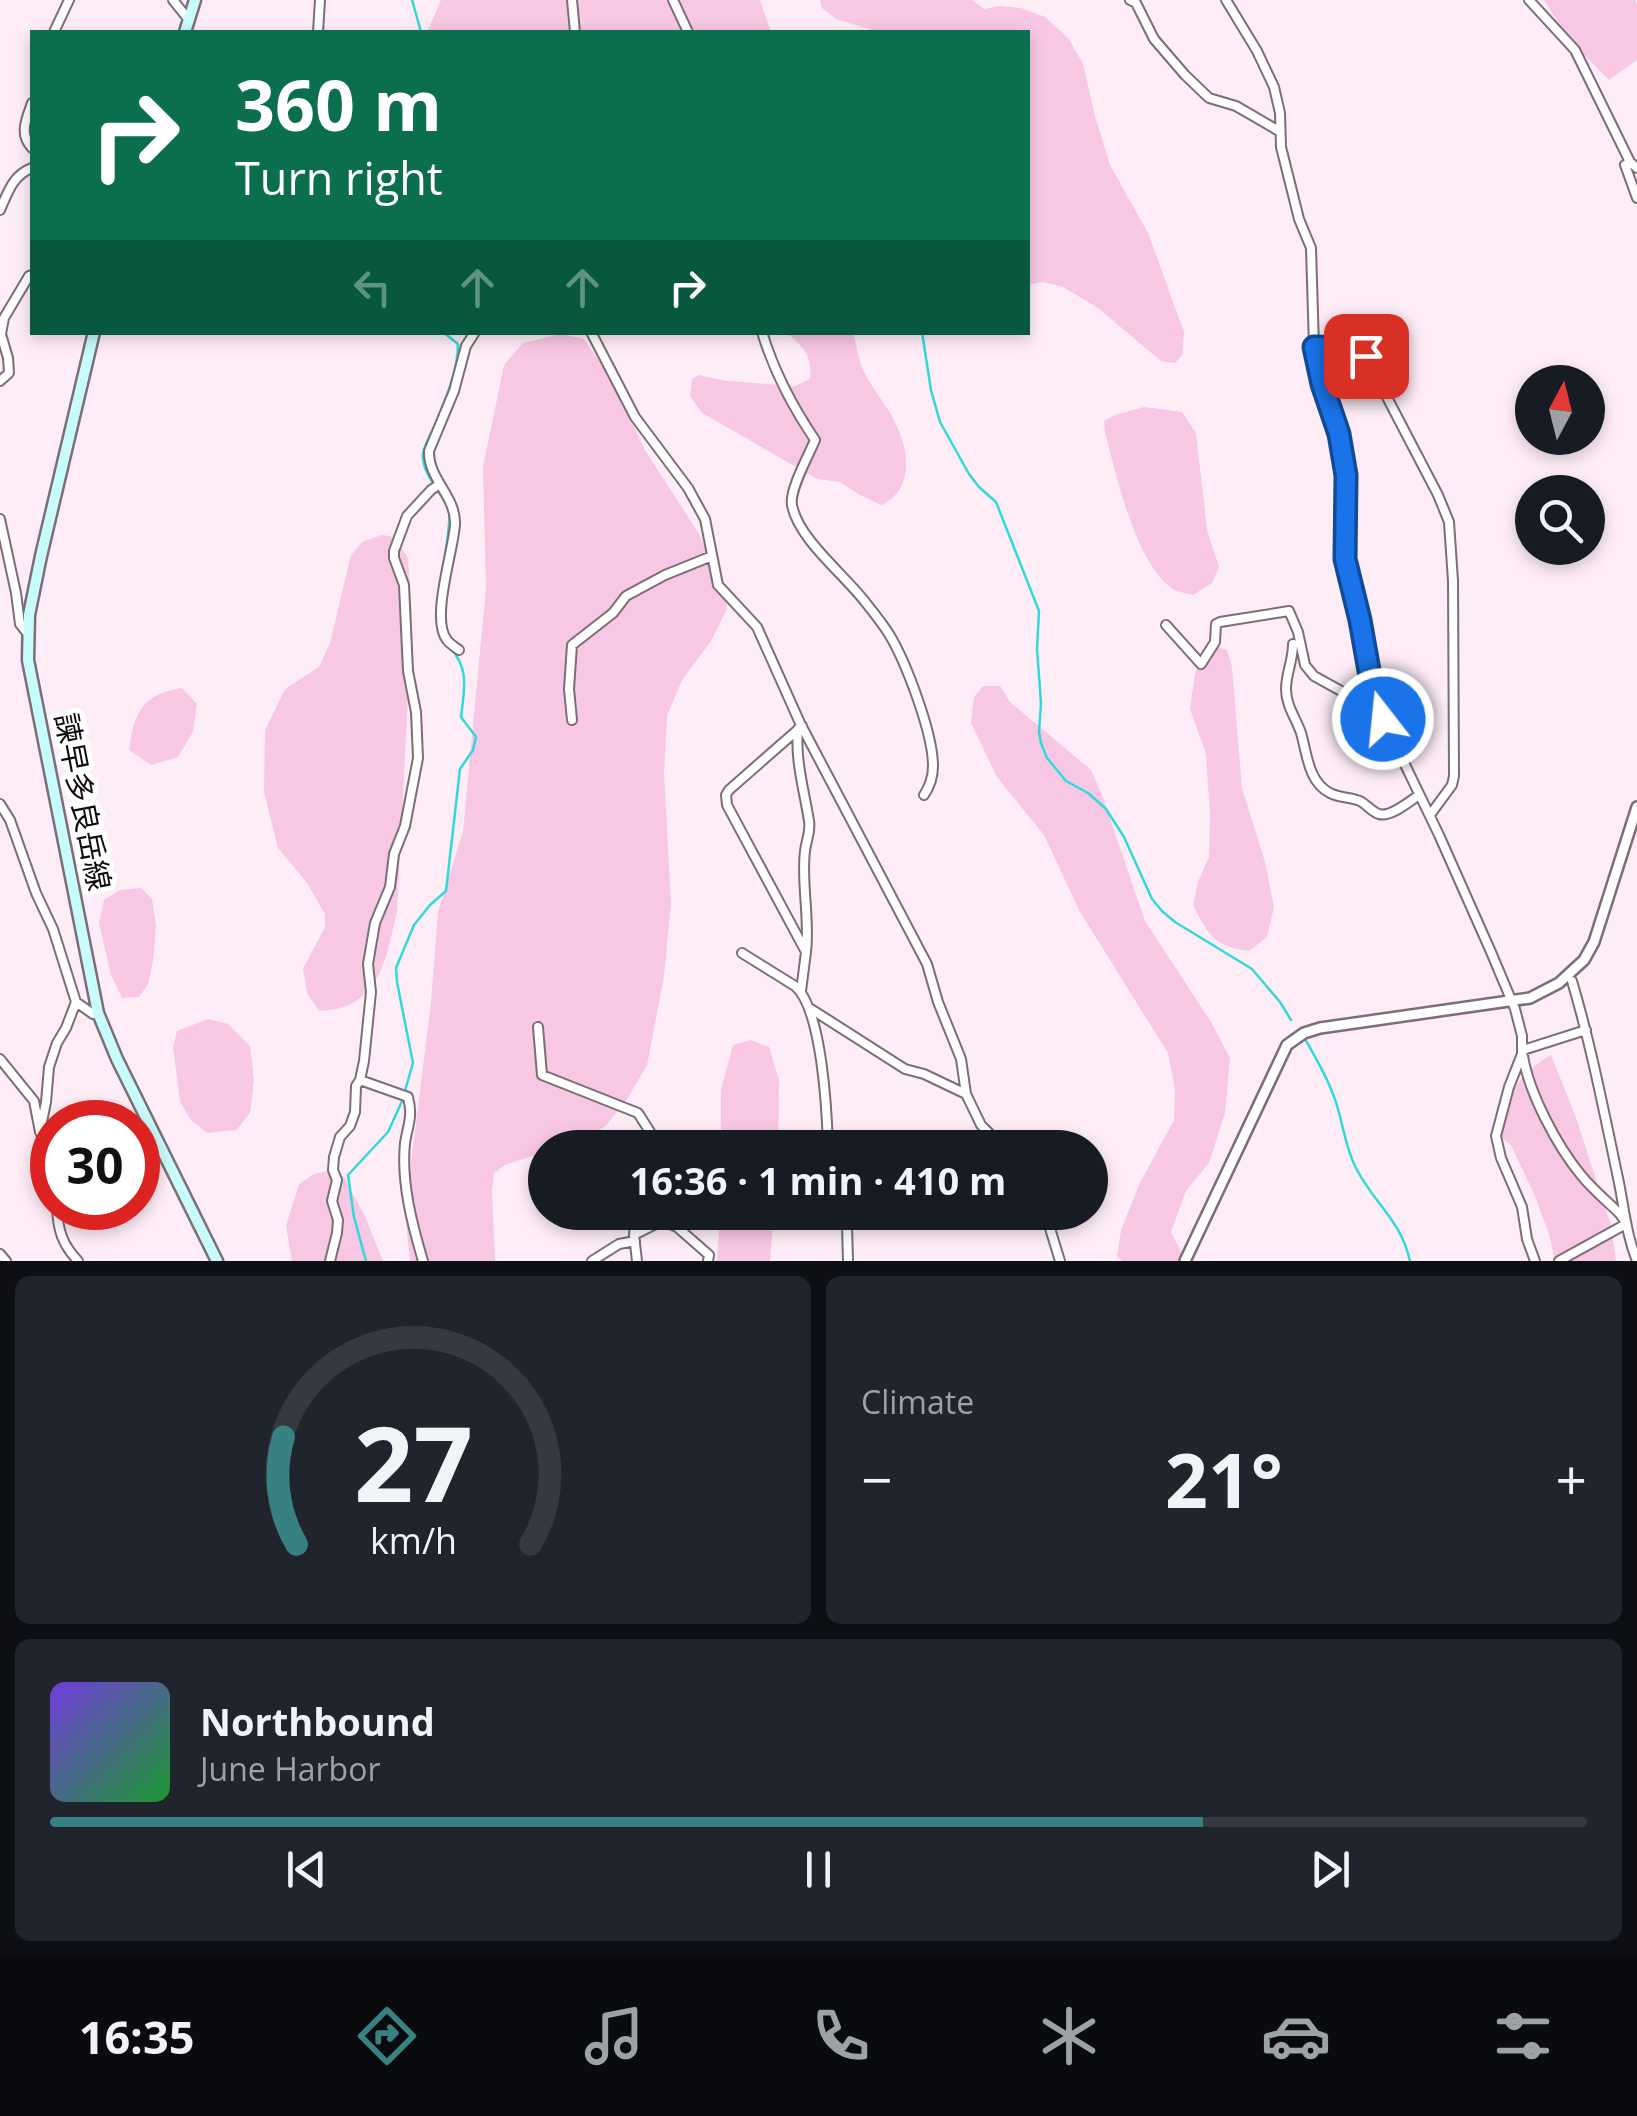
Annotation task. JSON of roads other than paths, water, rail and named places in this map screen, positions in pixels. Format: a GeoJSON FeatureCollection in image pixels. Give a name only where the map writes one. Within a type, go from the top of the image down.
{"type":"FeatureCollection","features":[{"type":"Feature","properties":{"kind":"main road"},"geometry":{"type":"LineString","coordinates":[[186,30],[195,0]]}},
{"type":"Feature","properties":{"kind":"main road","name":"諫早多良岳線"},"geometry":{"type":"LineString","coordinates":[[93,335],[41,556],[28,634],[28,660],[98,1013],[116,1059],[217,1261]]}},
{"type":"Feature","properties":{"kind":"street"},"geometry":{"type":"LineString","coordinates":[[55,30],[69,0]]}},
{"type":"Feature","properties":{"kind":"street"},"geometry":{"type":"LineString","coordinates":[[173,0],[189,20]]}},
{"type":"Feature","properties":{"kind":"street"},"geometry":{"type":"LineString","coordinates":[[318,30],[320,0]]}},
{"type":"Feature","properties":{"kind":"street"},"geometry":{"type":"LineString","coordinates":[[572,0],[575,30]]}},
{"type":"Feature","properties":{"kind":"street"},"geometry":{"type":"LineString","coordinates":[[673,0],[687,30]]}},
{"type":"Feature","properties":{"kind":"street"},"geometry":{"type":"LineString","coordinates":[[1130,0],[1142,12],[1154,39],[1210,98],[1236,106],[1279,131]]}},
{"type":"Feature","properties":{"kind":"street"},"geometry":{"type":"LineString","coordinates":[[1226,0],[1274,87],[1281,146],[1299,219],[1312,248],[1314,347],[1339,434],[1346,475],[1345,559],[1373,693],[1492,952],[1518,1022],[1530,1086],[1581,1176],[1626,1224]]}},
{"type":"Feature","properties":{"kind":"street"},"geometry":{"type":"LineString","coordinates":[[1529,0],[1576,50],[1634,165],[1624,166],[1637,198]]}},
{"type":"Feature","properties":{"kind":"street"},"geometry":{"type":"LineString","coordinates":[[30,109],[23,126],[30,146]]}},
{"type":"Feature","properties":{"kind":"street"},"geometry":{"type":"LineString","coordinates":[[0,210],[15,178],[30,169]]}},
{"type":"Feature","properties":{"kind":"street"},"geometry":{"type":"LineString","coordinates":[[0,381],[8,373],[1,334],[4,318],[30,276]]}},
{"type":"Feature","properties":{"kind":"street"},"geometry":{"type":"LineString","coordinates":[[459,650],[443,633],[441,615],[455,526],[454,509],[436,487],[429,451],[473,335]]}},
{"type":"Feature","properties":{"kind":"street"},"geometry":{"type":"LineString","coordinates":[[594,335],[635,417],[688,488],[704,519],[718,585],[756,626],[800,727],[926,964],[961,1059],[966,1094],[985,1130]]}},
{"type":"Feature","properties":{"kind":"street"},"geometry":{"type":"LineString","coordinates":[[763,335],[783,389],[815,440],[792,497],[792,508],[809,538],[889,634],[902,660],[930,744],[933,766],[930,786],[924,794]]}},
{"type":"Feature","properties":{"kind":"street"},"geometry":{"type":"LineString","coordinates":[[1314,347],[1356,348],[1366,356],[1449,522],[1454,776],[1430,816]]}},
{"type":"Feature","properties":{"kind":"street"},"geometry":{"type":"LineString","coordinates":[[330,1261],[338,1233],[332,1201],[337,1180],[334,1158],[340,1137],[355,1112],[371,992],[368,964],[375,923],[390,887],[394,854],[405,826],[418,758],[404,585],[394,551],[407,516],[436,487]]}},
{"type":"Feature","properties":{"kind":"street"},"geometry":{"type":"LineString","coordinates":[[0,518],[20,624],[28,634]]}},
{"type":"Feature","properties":{"kind":"street"},"geometry":{"type":"LineString","coordinates":[[572,720],[572,645],[613,613],[626,596],[712,556]]}},
{"type":"Feature","properties":{"kind":"street"},"geometry":{"type":"LineString","coordinates":[[1166,625],[1202,664],[1215,642],[1216,624],[1289,610],[1305,666],[1314,676],[1382,716]]}},
{"type":"Feature","properties":{"kind":"street"},"geometry":{"type":"LineString","coordinates":[[1294,623],[1288,644],[1293,659],[1286,694],[1306,760],[1319,785],[1331,794],[1361,801],[1379,814],[1388,814],[1420,794]]}},
{"type":"Feature","properties":{"kind":"street"},"geometry":{"type":"LineString","coordinates":[[800,727],[726,796],[727,805],[806,952]]}},
{"type":"Feature","properties":{"kind":"street"},"geometry":{"type":"LineString","coordinates":[[800,727],[796,750],[810,824],[805,852],[808,936],[800,990]]}},
{"type":"Feature","properties":{"kind":"street"},"geometry":{"type":"LineString","coordinates":[[0,804],[54,929],[76,1002],[92,1014],[98,1013]]}},
{"type":"Feature","properties":{"kind":"street"},"geometry":{"type":"LineString","coordinates":[[1185,1261],[1287,1044],[1320,1028],[1510,1002],[1546,992],[1584,960],[1594,942],[1637,807]]}},
{"type":"Feature","properties":{"kind":"street"},"geometry":{"type":"LineString","coordinates":[[742,953],[800,990],[811,1009],[827,1130]]}},
{"type":"Feature","properties":{"kind":"street"},"geometry":{"type":"LineString","coordinates":[[1572,981],[1636,1261]]}},
{"type":"Feature","properties":{"kind":"street"},"geometry":{"type":"LineString","coordinates":[[46,1100],[56,1043],[76,1002]]}},
{"type":"Feature","properties":{"kind":"street"},"geometry":{"type":"LineString","coordinates":[[811,1009],[904,1069],[966,1094]]}},
{"type":"Feature","properties":{"kind":"street"},"geometry":{"type":"LineString","coordinates":[[538,1028],[542,1076],[638,1113],[649,1130]]}},
{"type":"Feature","properties":{"kind":"street"},"geometry":{"type":"LineString","coordinates":[[1535,1261],[1522,1207],[1496,1136],[1508,1087],[1523,1052],[1586,1030]]}},
{"type":"Feature","properties":{"kind":"street"},"geometry":{"type":"LineString","coordinates":[[0,1060],[33,1100]]}},
{"type":"Feature","properties":{"kind":"street"},"geometry":{"type":"LineString","coordinates":[[360,1080],[404,1095],[412,1112],[406,1143],[406,1179],[411,1221],[423,1261]]}},
{"type":"Feature","properties":{"kind":"street"},"geometry":{"type":"LineString","coordinates":[[592,1261],[662,1221],[676,1227],[710,1255],[708,1261]]}},
{"type":"Feature","properties":{"kind":"street"},"geometry":{"type":"LineString","coordinates":[[1559,1261],[1626,1224]]}},
{"type":"Feature","properties":{"kind":"street"},"geometry":{"type":"LineString","coordinates":[[58,1230],[78,1261]]}},
{"type":"Feature","properties":{"kind":"street"},"geometry":{"type":"LineString","coordinates":[[635,1230],[637,1261]]}},
{"type":"Feature","properties":{"kind":"street"},"geometry":{"type":"LineString","coordinates":[[847,1230],[848,1261]]}},
{"type":"Feature","properties":{"kind":"street"},"geometry":{"type":"LineString","coordinates":[[1051,1230],[1060,1261]]}},
{"type":"Feature","properties":{"kind":"street"},"geometry":{"type":"LineString","coordinates":[[0,1254],[6,1261]]}},
{"type":"Feature","properties":{"kind":"waterway"},"geometry":{"type":"LineString","coordinates":[[412,0],[420,30]]}},
{"type":"Feature","properties":{"kind":"waterway"},"geometry":{"type":"LineString","coordinates":[[439,595],[450,517],[425,469],[423,454],[456,365],[458,344],[447,335]]}},
{"type":"Feature","properties":{"kind":"waterway"},"geometry":{"type":"LineString","coordinates":[[922,335],[940,422],[969,474],[996,502],[1039,611],[1039,732],[1047,758],[1066,781],[1106,809],[1162,911],[1252,969],[1291,1020]]}},
{"type":"Feature","properties":{"kind":"waterway"},"geometry":{"type":"LineString","coordinates":[[438,603],[438,629],[445,642]]}},
{"type":"Feature","properties":{"kind":"waterway"},"geometry":{"type":"LineString","coordinates":[[405,1091],[413,1063],[396,968],[414,925],[446,891],[460,769],[473,750],[476,737],[461,717],[463,672],[450,648]]}},
{"type":"Feature","properties":{"kind":"waterway"},"geometry":{"type":"LineString","coordinates":[[1305,1039],[1332,1091],[1353,1161],[1400,1233],[1410,1261]]}},
{"type":"Feature","properties":{"kind":"waterway"},"geometry":{"type":"LineString","coordinates":[[366,1261],[348,1175],[388,1132],[403,1099]]}}]}
